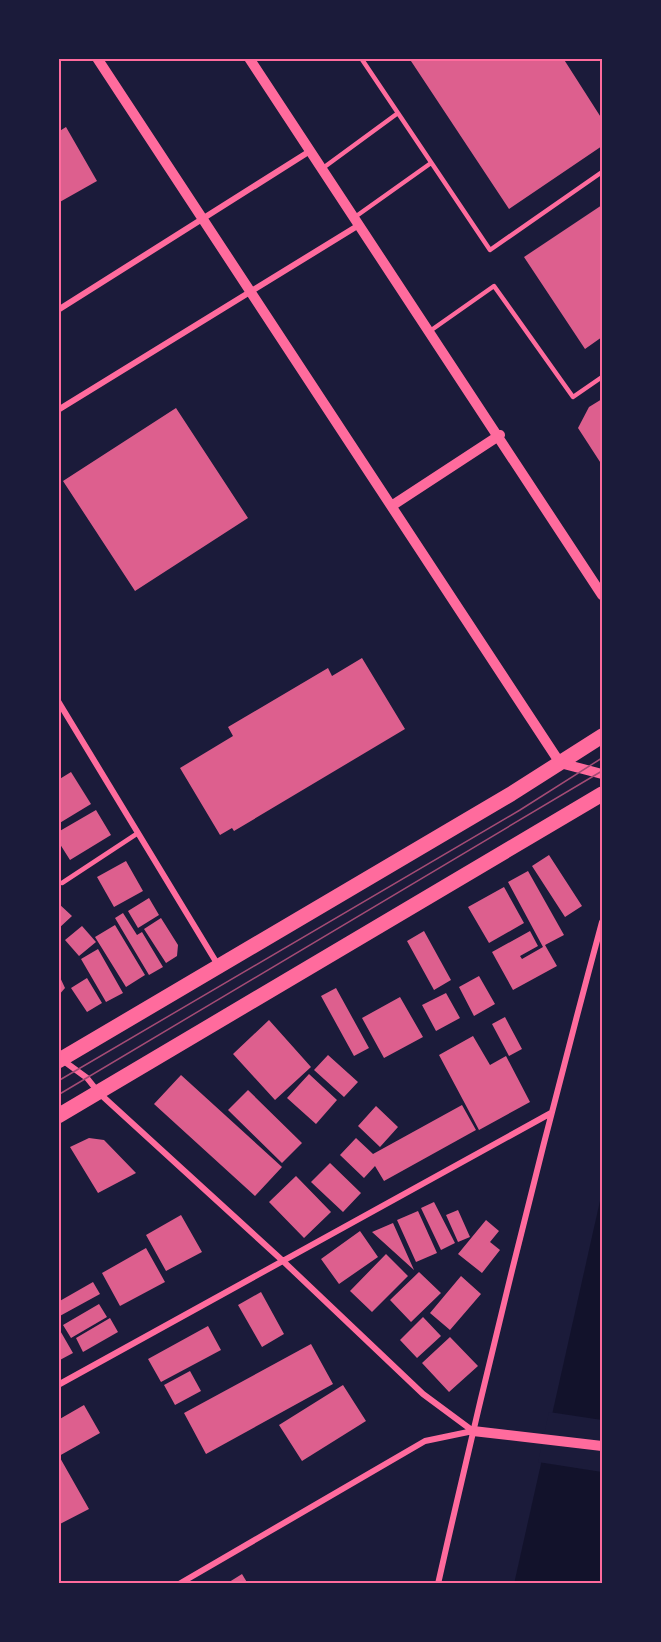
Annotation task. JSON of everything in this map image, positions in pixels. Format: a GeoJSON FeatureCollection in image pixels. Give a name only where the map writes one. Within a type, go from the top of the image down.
{"type":"FeatureCollection","features":[{"type":"Feature","properties":{"kind":"main road"},"geometry":{"type":"LineString","coordinates":[[59,1059],[219,967],[603,736]]}},
{"type":"Feature","properties":{"kind":"main road"},"geometry":{"type":"LineString","coordinates":[[58,1116],[603,794]]}},
{"type":"Feature","properties":{"kind":"street"},"geometry":{"type":"LineString","coordinates":[[97,58],[393,505],[560,763],[603,774]]}},
{"type":"Feature","properties":{"kind":"street"},"geometry":{"type":"LineString","coordinates":[[249,58],[500,435],[603,595]]}},
{"type":"Feature","properties":{"kind":"street"},"geometry":{"type":"LineString","coordinates":[[58,310],[310,151]]}},
{"type":"Feature","properties":{"kind":"street"},"geometry":{"type":"LineString","coordinates":[[58,410],[253,292],[357,221]]}},
{"type":"Feature","properties":{"kind":"street"},"geometry":{"type":"LineString","coordinates":[[393,505],[500,435]]}},
{"type":"Feature","properties":{"kind":"street"},"geometry":{"type":"LineString","coordinates":[[58,701],[219,967]]}},
{"type":"Feature","properties":{"kind":"street"},"geometry":{"type":"LineString","coordinates":[[438,1584],[472,1431],[551,1113],[603,922]]}},
{"type":"Feature","properties":{"kind":"street"},"geometry":{"type":"LineString","coordinates":[[59,1059],[87,1078],[99,1093],[284,1262],[423,1394],[472,1431]]}},
{"type":"Feature","properties":{"kind":"street"},"geometry":{"type":"LineString","coordinates":[[58,1385],[551,1113]]}},
{"type":"Feature","properties":{"kind":"street"},"geometry":{"type":"LineString","coordinates":[[179,1584],[425,1441],[472,1431],[603,1446]]}},
{"type":"Feature","properties":{"kind":"lane"},"geometry":{"type":"LineString","coordinates":[[361,58],[489,250],[603,172]]}},
{"type":"Feature","properties":{"kind":"lane"},"geometry":{"type":"LineString","coordinates":[[322,168],[398,113]]}},
{"type":"Feature","properties":{"kind":"lane"},"geometry":{"type":"LineString","coordinates":[[357,221],[431,163]]}},
{"type":"Feature","properties":{"kind":"lane"},"geometry":{"type":"LineString","coordinates":[[430,332],[494,286],[573,397],[603,378]]}},
{"type":"Feature","properties":{"kind":"lane"},"geometry":{"type":"LineString","coordinates":[[62,883],[138,833]]}},
{"type":"Feature","properties":{"kind":"shaded area"},"geometry":{"type":"Polygon","coordinates":[[[602,1192],[602,1583],[514,1584],[602,1192]]]}},
{"type":"Feature","properties":{"kind":"pier"},"geometry":{"type":"Polygon","coordinates":[[[549,1412],[602,1420],[602,1472],[538,1462],[549,1412]]]}},
{"type":"Feature","properties":{"kind":"building"},"geometry":{"type":"Polygon","coordinates":[[[409,58],[563,58],[602,119],[602,146],[509,209],[409,58]]]}},
{"type":"Feature","properties":{"kind":"building"},"geometry":{"type":"Polygon","coordinates":[[[66,127],[97,181],[58,203],[58,132],[66,127]]]}},
{"type":"Feature","properties":{"kind":"building"},"geometry":{"type":"Polygon","coordinates":[[[602,205],[602,337],[585,349],[524,257],[602,205]]]}},
{"type":"Feature","properties":{"kind":"building"},"geometry":{"type":"Polygon","coordinates":[[[602,399],[602,465],[578,428],[589,407],[602,399]]]}},
{"type":"Feature","properties":{"kind":"building"},"geometry":{"type":"Polygon","coordinates":[[[176,408],[248,518],[135,591],[63,481],[176,408]]]}},
{"type":"Feature","properties":{"kind":"building"},"geometry":{"type":"Polygon","coordinates":[[[362,658],[405,729],[234,831],[232,828],[220,835],[180,768],[233,736],[228,727],[328,668],[332,676],[362,658]]]}},
{"type":"Feature","properties":{"kind":"building"},"geometry":{"type":"Polygon","coordinates":[[[71,772],[91,804],[58,824],[58,780],[71,772]]]}},
{"type":"Feature","properties":{"kind":"building"},"geometry":{"type":"Polygon","coordinates":[[[96,810],[111,835],[70,860],[58,841],[58,832],[96,810]]]}},
{"type":"Feature","properties":{"kind":"building"},"geometry":{"type":"Polygon","coordinates":[[[549,855],[582,906],[565,917],[532,866],[549,855]]]}},
{"type":"Feature","properties":{"kind":"building"},"geometry":{"type":"Polygon","coordinates":[[[126,861],[143,891],[114,907],[97,877],[126,861]]]}},
{"type":"Feature","properties":{"kind":"building"},"geometry":{"type":"Polygon","coordinates":[[[528,871],[564,935],[545,945],[557,966],[513,990],[492,952],[530,931],[538,946],[520,956],[522,959],[543,947],[508,882],[528,871]]]}},
{"type":"Feature","properties":{"kind":"building"},"geometry":{"type":"Polygon","coordinates":[[[504,887],[524,923],[489,943],[468,907],[504,887]]]}},
{"type":"Feature","properties":{"kind":"building"},"geometry":{"type":"Polygon","coordinates":[[[149,898],[159,915],[138,928],[128,911],[149,898]]]}},
{"type":"Feature","properties":{"kind":"building"},"geometry":{"type":"Polygon","coordinates":[[[58,903],[72,916],[58,929],[58,903]]]}},
{"type":"Feature","properties":{"kind":"building"},"geometry":{"type":"Polygon","coordinates":[[[123,913],[137,935],[142,932],[163,967],[149,975],[115,918],[123,913]]]}},
{"type":"Feature","properties":{"kind":"building"},"geometry":{"type":"Polygon","coordinates":[[[161,918],[178,945],[177,956],[166,963],[144,929],[161,918]]]}},
{"type":"Feature","properties":{"kind":"building"},"geometry":{"type":"Polygon","coordinates":[[[115,925],[145,975],[126,987],[95,937],[115,925]]]}},
{"type":"Feature","properties":{"kind":"building"},"geometry":{"type":"Polygon","coordinates":[[[82,926],[96,942],[79,956],[65,940],[82,926]]]}},
{"type":"Feature","properties":{"kind":"building"},"geometry":{"type":"Polygon","coordinates":[[[424,931],[451,980],[434,990],[407,941],[424,931]]]}},
{"type":"Feature","properties":{"kind":"building"},"geometry":{"type":"Polygon","coordinates":[[[98,949],[123,993],[106,1002],[81,959],[98,949]]]}},
{"type":"Feature","properties":{"kind":"building"},"geometry":{"type":"Polygon","coordinates":[[[58,973],[65,988],[58,996],[58,973]]]}},
{"type":"Feature","properties":{"kind":"building"},"geometry":{"type":"Polygon","coordinates":[[[479,976],[495,1004],[474,1016],[459,987],[479,976]]]}},
{"type":"Feature","properties":{"kind":"building"},"geometry":{"type":"Polygon","coordinates":[[[87,978],[102,1003],[87,1012],[71,988],[87,978]]]}},
{"type":"Feature","properties":{"kind":"building"},"geometry":{"type":"Polygon","coordinates":[[[336,988],[369,1048],[354,1056],[321,996],[336,988]]]}},
{"type":"Feature","properties":{"kind":"building"},"geometry":{"type":"Polygon","coordinates":[[[446,993],[460,1018],[436,1031],[422,1005],[446,993]]]}},
{"type":"Feature","properties":{"kind":"building"},"geometry":{"type":"Polygon","coordinates":[[[400,997],[423,1037],[384,1058],[362,1018],[400,997]]]}},
{"type":"Feature","properties":{"kind":"building"},"geometry":{"type":"Polygon","coordinates":[[[505,1017],[522,1049],[509,1056],[492,1024],[505,1017]]]}},
{"type":"Feature","properties":{"kind":"building"},"geometry":{"type":"Polygon","coordinates":[[[269,1020],[311,1067],[275,1100],[233,1054],[269,1020]]]}},
{"type":"Feature","properties":{"kind":"building"},"geometry":{"type":"Polygon","coordinates":[[[473,1036],[490,1065],[506,1056],[530,1102],[479,1130],[439,1055],[473,1036]]]}},
{"type":"Feature","properties":{"kind":"building"},"geometry":{"type":"Polygon","coordinates":[[[328,1055],[358,1082],[344,1097],[314,1070],[328,1055]]]}},
{"type":"Feature","properties":{"kind":"building"},"geometry":{"type":"Polygon","coordinates":[[[309,1074],[337,1100],[316,1124],[287,1098],[309,1074]]]}},
{"type":"Feature","properties":{"kind":"building"},"geometry":{"type":"Polygon","coordinates":[[[181,1075],[282,1167],[255,1196],[154,1104],[181,1075]]]}},
{"type":"Feature","properties":{"kind":"building"},"geometry":{"type":"Polygon","coordinates":[[[248,1090],[302,1143],[282,1163],[228,1110],[248,1090]]]}},
{"type":"Feature","properties":{"kind":"building"},"geometry":{"type":"Polygon","coordinates":[[[462,1105],[476,1130],[384,1181],[375,1166],[364,1178],[340,1155],[356,1138],[373,1154],[462,1105]]]}},
{"type":"Feature","properties":{"kind":"building"},"geometry":{"type":"Polygon","coordinates":[[[376,1106],[398,1127],[380,1147],[358,1126],[376,1106]]]}},
{"type":"Feature","properties":{"kind":"building"},"geometry":{"type":"Polygon","coordinates":[[[89,1138],[104,1140],[136,1173],[98,1193],[70,1147],[89,1138]]]}},
{"type":"Feature","properties":{"kind":"building"},"geometry":{"type":"Polygon","coordinates":[[[330,1163],[361,1193],[343,1212],[311,1182],[330,1163]]]}},
{"type":"Feature","properties":{"kind":"building"},"geometry":{"type":"Polygon","coordinates":[[[296,1176],[331,1212],[304,1238],[269,1202],[296,1176]]]}},
{"type":"Feature","properties":{"kind":"building"},"geometry":{"type":"Polygon","coordinates":[[[434,1202],[455,1243],[441,1250],[421,1208],[434,1202]]]}},
{"type":"Feature","properties":{"kind":"building"},"geometry":{"type":"Polygon","coordinates":[[[458,1210],[470,1237],[458,1242],[446,1215],[458,1210]]]}},
{"type":"Feature","properties":{"kind":"building"},"geometry":{"type":"Polygon","coordinates":[[[418,1211],[437,1253],[416,1262],[397,1220],[418,1211]]]}},
{"type":"Feature","properties":{"kind":"building"},"geometry":{"type":"Polygon","coordinates":[[[181,1215],[202,1252],[166,1271],[146,1235],[181,1215]]]}},
{"type":"Feature","properties":{"kind":"building"},"geometry":{"type":"Polygon","coordinates":[[[486,1220],[499,1231],[490,1242],[500,1250],[482,1273],[458,1254],[486,1220]]]}},
{"type":"Feature","properties":{"kind":"building"},"geometry":{"type":"Polygon","coordinates":[[[393,1223],[414,1270],[372,1232],[393,1223]]]}},
{"type":"Feature","properties":{"kind":"building"},"geometry":{"type":"Polygon","coordinates":[[[360,1231],[378,1257],[339,1284],[321,1259],[360,1231]]]}},
{"type":"Feature","properties":{"kind":"building"},"geometry":{"type":"Polygon","coordinates":[[[146,1248],[165,1282],[120,1306],[102,1273],[146,1248]]]}},
{"type":"Feature","properties":{"kind":"building"},"geometry":{"type":"Polygon","coordinates":[[[386,1254],[408,1276],[372,1312],[350,1291],[386,1254]]]}},
{"type":"Feature","properties":{"kind":"building"},"geometry":{"type":"Polygon","coordinates":[[[419,1272],[441,1293],[411,1322],[390,1300],[419,1272]]]}},
{"type":"Feature","properties":{"kind":"building"},"geometry":{"type":"Polygon","coordinates":[[[461,1276],[481,1294],[450,1330],[430,1313],[461,1276]]]}},
{"type":"Feature","properties":{"kind":"building"},"geometry":{"type":"Polygon","coordinates":[[[93,1282],[100,1294],[58,1317],[58,1302],[93,1282]]]}},
{"type":"Feature","properties":{"kind":"building"},"geometry":{"type":"Polygon","coordinates":[[[261,1292],[284,1334],[262,1347],[238,1305],[261,1292]]]}},
{"type":"Feature","properties":{"kind":"building"},"geometry":{"type":"Polygon","coordinates":[[[99,1304],[107,1317],[71,1338],[63,1325],[99,1304]]]}},
{"type":"Feature","properties":{"kind":"building"},"geometry":{"type":"Polygon","coordinates":[[[423,1317],[441,1336],[417,1358],[400,1340],[423,1317]]]}},
{"type":"Feature","properties":{"kind":"building"},"geometry":{"type":"Polygon","coordinates":[[[110,1318],[118,1332],[83,1352],[76,1338],[110,1318]]]}},
{"type":"Feature","properties":{"kind":"building"},"geometry":{"type":"Polygon","coordinates":[[[208,1326],[221,1350],[161,1382],[148,1359],[208,1326]]]}},
{"type":"Feature","properties":{"kind":"building"},"geometry":{"type":"Polygon","coordinates":[[[58,1327],[73,1353],[58,1361],[58,1327]]]}},
{"type":"Feature","properties":{"kind":"building"},"geometry":{"type":"Polygon","coordinates":[[[450,1337],[478,1366],[449,1392],[422,1363],[450,1337]]]}},
{"type":"Feature","properties":{"kind":"building"},"geometry":{"type":"Polygon","coordinates":[[[311,1344],[333,1384],[206,1454],[184,1413],[311,1344]]]}},
{"type":"Feature","properties":{"kind":"building"},"geometry":{"type":"Polygon","coordinates":[[[190,1371],[201,1391],[175,1405],[164,1385],[190,1371]]]}},
{"type":"Feature","properties":{"kind":"building"},"geometry":{"type":"Polygon","coordinates":[[[343,1385],[366,1421],[302,1461],[279,1425],[343,1385]]]}},
{"type":"Feature","properties":{"kind":"building"},"geometry":{"type":"Polygon","coordinates":[[[84,1405],[100,1433],[59,1456],[89,1509],[58,1525],[58,1420],[84,1405]]]}},
{"type":"Feature","properties":{"kind":"building"},"geometry":{"type":"Polygon","coordinates":[[[242,1574],[248,1584],[226,1584],[242,1574]]]}},
{"type":"Feature","properties":{"kind":"tram line"},"geometry":{"type":"LineString","coordinates":[[58,1081],[520,810],[602,758]]}},
{"type":"Feature","properties":{"kind":"tram line"},"geometry":{"type":"LineString","coordinates":[[58,1095],[602,771]]}}]}
